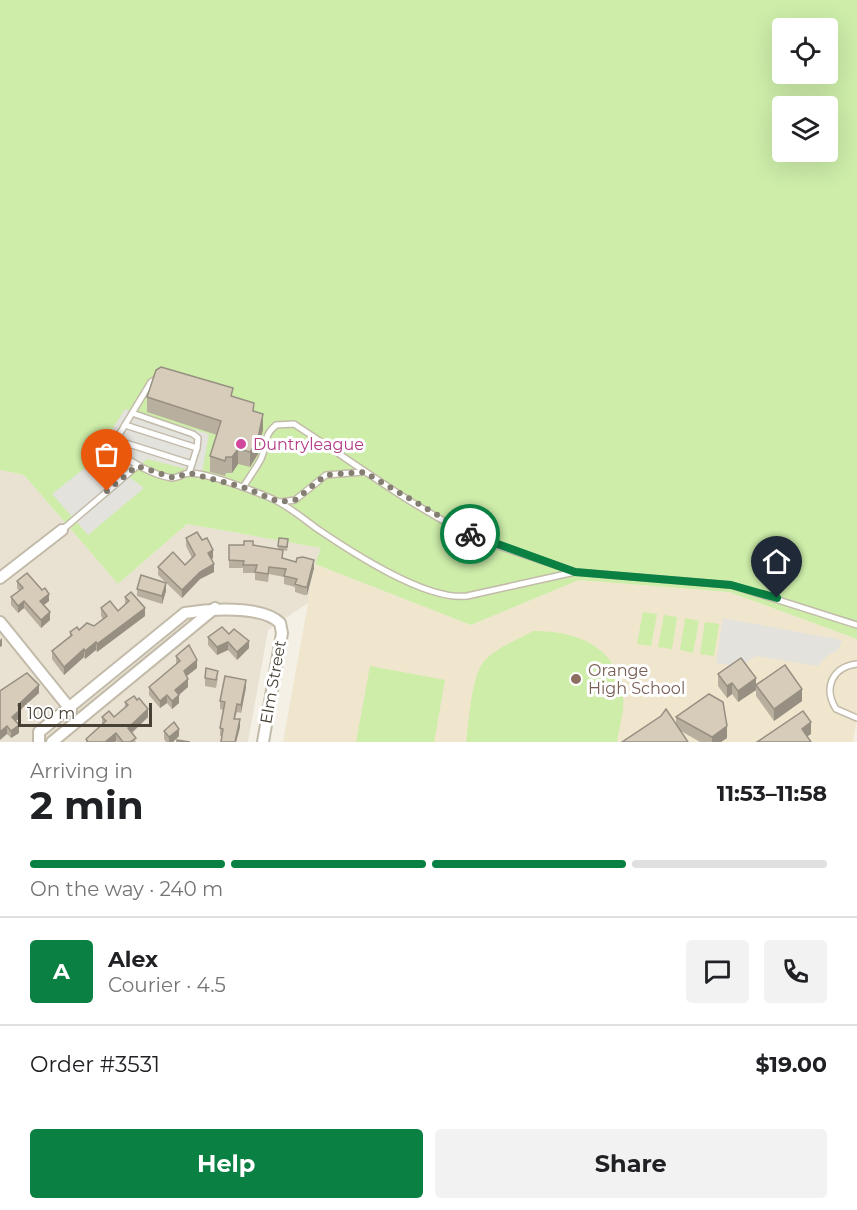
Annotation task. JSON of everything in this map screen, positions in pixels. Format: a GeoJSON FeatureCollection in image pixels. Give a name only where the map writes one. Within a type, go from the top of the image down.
{"type":"FeatureCollection","features":[{"type":"Feature","properties":{"kind":"street"},"geometry":{"type":"LineString","coordinates":[[0,578],[62,530]]}},
{"type":"Feature","properties":{"kind":"street"},"geometry":{"type":"LineString","coordinates":[[39,742],[39,732],[68,706],[185,613],[216,607]]}},
{"type":"Feature","properties":{"kind":"street"},"geometry":{"type":"LineString","coordinates":[[52,742],[78,718],[216,607]]}},
{"type":"Feature","properties":{"kind":"street","name":"Elm Street"},"geometry":{"type":"LineString","coordinates":[[216,607],[271,616],[280,623],[282,633],[263,742]]}},
{"type":"Feature","properties":{"kind":"street"},"geometry":{"type":"LineString","coordinates":[[0,622],[78,718]]}},
{"type":"Feature","properties":{"kind":"lane"},"geometry":{"type":"LineString","coordinates":[[164,376],[150,382],[111,448],[137,466],[174,478],[189,473],[243,487],[279,502],[321,531],[394,574],[432,592],[447,596],[467,596],[575,572]]}},
{"type":"Feature","properties":{"kind":"lane"},"geometry":{"type":"LineString","coordinates":[[132,413],[193,434],[198,438],[189,473]]}},
{"type":"Feature","properties":{"kind":"lane"},"geometry":{"type":"LineString","coordinates":[[243,487],[262,458],[265,436],[276,424],[294,424],[364,472],[454,526],[483,540],[575,572],[731,585],[857,625]]}},
{"type":"Feature","properties":{"kind":"lane"},"geometry":{"type":"LineString","coordinates":[[125,425],[197,448]]}},
{"type":"Feature","properties":{"kind":"lane"},"geometry":{"type":"LineString","coordinates":[[116,440],[192,464]]}},
{"type":"Feature","properties":{"kind":"lane"},"geometry":{"type":"LineString","coordinates":[[62,530],[137,466]]}},
{"type":"Feature","properties":{"kind":"lane"},"geometry":{"type":"LineString","coordinates":[[279,502],[295,500],[326,475],[364,472]]}},
{"type":"Feature","properties":{"kind":"lane"},"geometry":{"type":"LineString","coordinates":[[137,652],[147,664]]}},
{"type":"Feature","properties":{"kind":"lane"},"geometry":{"type":"LineString","coordinates":[[857,664],[840,668],[830,682],[829,691],[836,709],[857,718]]}},
{"type":"Feature","properties":{"kind":"shaded area"},"geometry":{"type":"Polygon","coordinates":[[[125,409],[209,434],[202,473],[147,459],[128,476],[144,488],[88,535],[52,494],[110,448],[104,442],[125,409]]]}},
{"type":"Feature","properties":{"kind":"shaded area"},"geometry":{"type":"Polygon","coordinates":[[[0,470],[24,475],[118,584],[187,524],[321,548],[315,564],[308,603],[268,630],[248,742],[0,742],[0,470]]]}},
{"type":"Feature","properties":{"kind":"shaded area","name":"Orange High School"},"geometry":{"type":"Polygon","coordinates":[[[315,564],[471,625],[579,580],[729,592],[857,639],[857,719],[853,742],[283,742],[315,564]]]}},
{"type":"Feature","properties":{"kind":"shaded area"},"geometry":{"type":"Polygon","coordinates":[[[723,618],[842,640],[838,650],[827,656],[818,666],[756,656],[740,667],[716,663],[723,618]]]}},
{"type":"Feature","properties":{"kind":"green space"},"geometry":{"type":"Polygon","coordinates":[[[0,0],[857,0],[857,639],[729,592],[579,580],[471,625],[315,564],[321,548],[187,524],[118,584],[24,475],[0,470],[0,0]]]}},
{"type":"Feature","properties":{"kind":"green space"},"geometry":{"type":"Polygon","coordinates":[[[643,612],[657,614],[651,646],[637,644],[643,612]]]}},
{"type":"Feature","properties":{"kind":"green space"},"geometry":{"type":"Polygon","coordinates":[[[664,615],[677,617],[672,649],[658,647],[664,615]]]}},
{"type":"Feature","properties":{"kind":"green space"},"geometry":{"type":"Polygon","coordinates":[[[685,618],[699,621],[693,653],[680,650],[685,618]]]}},
{"type":"Feature","properties":{"kind":"green space"},"geometry":{"type":"Polygon","coordinates":[[[705,622],[719,624],[714,656],[700,654],[705,622]]]}},
{"type":"Feature","properties":{"kind":"green space"},"geometry":{"type":"Polygon","coordinates":[[[533,631],[580,638],[604,653],[613,665],[623,696],[623,713],[617,742],[466,742],[475,681],[482,664],[499,649],[533,631]]]}},
{"type":"Feature","properties":{"kind":"green space"},"geometry":{"type":"Polygon","coordinates":[[[370,666],[445,680],[434,742],[356,742],[370,666]]]}},
{"type":"Feature","properties":{"kind":"building"},"geometry":{"type":"Polygon","coordinates":[[[161,367],[233,388],[231,396],[254,403],[253,411],[263,414],[258,438],[250,452],[238,449],[232,457],[226,457],[225,461],[210,456],[221,421],[147,397],[156,370],[161,367]]]}},
{"type":"Feature","properties":{"kind":"building"},"geometry":{"type":"Polygon","coordinates":[[[197,532],[202,540],[207,538],[213,550],[208,553],[214,564],[200,572],[182,590],[158,567],[173,552],[185,565],[195,555],[186,538],[197,532]]]}},
{"type":"Feature","properties":{"kind":"building"},"geometry":{"type":"Polygon","coordinates":[[[279,538],[288,539],[287,547],[278,546],[279,538]]]}},
{"type":"Feature","properties":{"kind":"building"},"geometry":{"type":"Polygon","coordinates":[[[244,541],[253,541],[253,545],[283,550],[282,558],[296,562],[297,558],[303,557],[314,560],[307,587],[295,584],[297,579],[284,576],[286,569],[269,567],[268,574],[255,572],[257,565],[243,565],[244,561],[229,560],[229,545],[244,545],[244,541]]]}},
{"type":"Feature","properties":{"kind":"building"},"geometry":{"type":"Polygon","coordinates":[[[27,573],[42,590],[45,588],[49,594],[40,601],[50,612],[41,620],[24,601],[18,606],[11,597],[23,588],[17,581],[27,573]]]}},
{"type":"Feature","properties":{"kind":"building"},"geometry":{"type":"Polygon","coordinates":[[[141,575],[166,583],[162,596],[137,589],[141,575]]]}},
{"type":"Feature","properties":{"kind":"building"},"geometry":{"type":"Polygon","coordinates":[[[131,592],[145,608],[97,644],[96,642],[85,651],[84,649],[64,667],[52,651],[72,635],[70,632],[77,627],[79,630],[87,623],[94,626],[107,616],[101,608],[110,601],[118,611],[129,601],[125,597],[131,592]]]}},
{"type":"Feature","properties":{"kind":"building"},"geometry":{"type":"Polygon","coordinates":[[[222,627],[229,634],[234,629],[249,641],[237,652],[228,642],[217,647],[208,637],[222,627]]]}},
{"type":"Feature","properties":{"kind":"building"},"geometry":{"type":"Polygon","coordinates":[[[189,645],[197,660],[184,671],[188,679],[175,690],[179,695],[172,701],[167,695],[160,701],[149,687],[180,661],[176,656],[189,645]]]}},
{"type":"Feature","properties":{"kind":"building"},"geometry":{"type":"Polygon","coordinates":[[[741,658],[756,678],[738,691],[732,683],[727,686],[718,674],[741,658]]]}},
{"type":"Feature","properties":{"kind":"building"},"geometry":{"type":"Polygon","coordinates":[[[785,665],[802,689],[774,709],[756,685],[785,665]]]}},
{"type":"Feature","properties":{"kind":"building"},"geometry":{"type":"Polygon","coordinates":[[[206,668],[218,671],[216,680],[205,678],[206,668]]]}},
{"type":"Feature","properties":{"kind":"building"},"geometry":{"type":"Polygon","coordinates":[[[27,673],[39,685],[18,705],[21,709],[12,717],[19,725],[11,731],[7,726],[0,732],[0,691],[27,673]]]}},
{"type":"Feature","properties":{"kind":"building"},"geometry":{"type":"Polygon","coordinates":[[[225,676],[246,680],[241,705],[237,704],[234,719],[240,719],[235,742],[221,742],[223,729],[220,728],[225,702],[220,701],[225,676]]]}},
{"type":"Feature","properties":{"kind":"building"},"geometry":{"type":"Polygon","coordinates":[[[709,694],[723,702],[727,726],[712,737],[676,717],[709,694]]]}},
{"type":"Feature","properties":{"kind":"building"},"geometry":{"type":"Polygon","coordinates":[[[134,696],[137,700],[139,698],[148,709],[128,728],[136,738],[130,742],[123,742],[116,733],[105,742],[88,742],[86,739],[106,721],[102,717],[109,711],[114,717],[128,705],[125,702],[134,696]]]}},
{"type":"Feature","properties":{"kind":"building"},"geometry":{"type":"Polygon","coordinates":[[[666,709],[688,742],[622,742],[661,716],[666,709]]]}},
{"type":"Feature","properties":{"kind":"building"},"geometry":{"type":"Polygon","coordinates":[[[803,711],[811,722],[802,729],[811,742],[757,742],[803,711]]]}},
{"type":"Feature","properties":{"kind":"building"},"geometry":{"type":"Polygon","coordinates":[[[174,722],[179,729],[169,737],[164,731],[174,722]]]}},
{"type":"Feature","properties":{"kind":"way so far"},"geometry":{"type":"LineString","coordinates":[[107,491],[137,466],[174,478],[189,473],[243,487],[279,502],[287,502],[302,496],[326,475],[357,471],[364,472],[470,534]]}},
{"type":"Feature","properties":{"kind":"place","name":"Duntryleague"},"geometry":{"type":"Point","coordinates":[241,444]}},
{"type":"Feature","properties":{"kind":"place","name":"Orange High School"},"geometry":{"type":"Point","coordinates":[576,679]}},
{"type":"Feature","properties":{"kind":"route"},"geometry":{"type":"LineString","coordinates":[[470,534],[575,572],[731,585],[777,598]]}}]}
